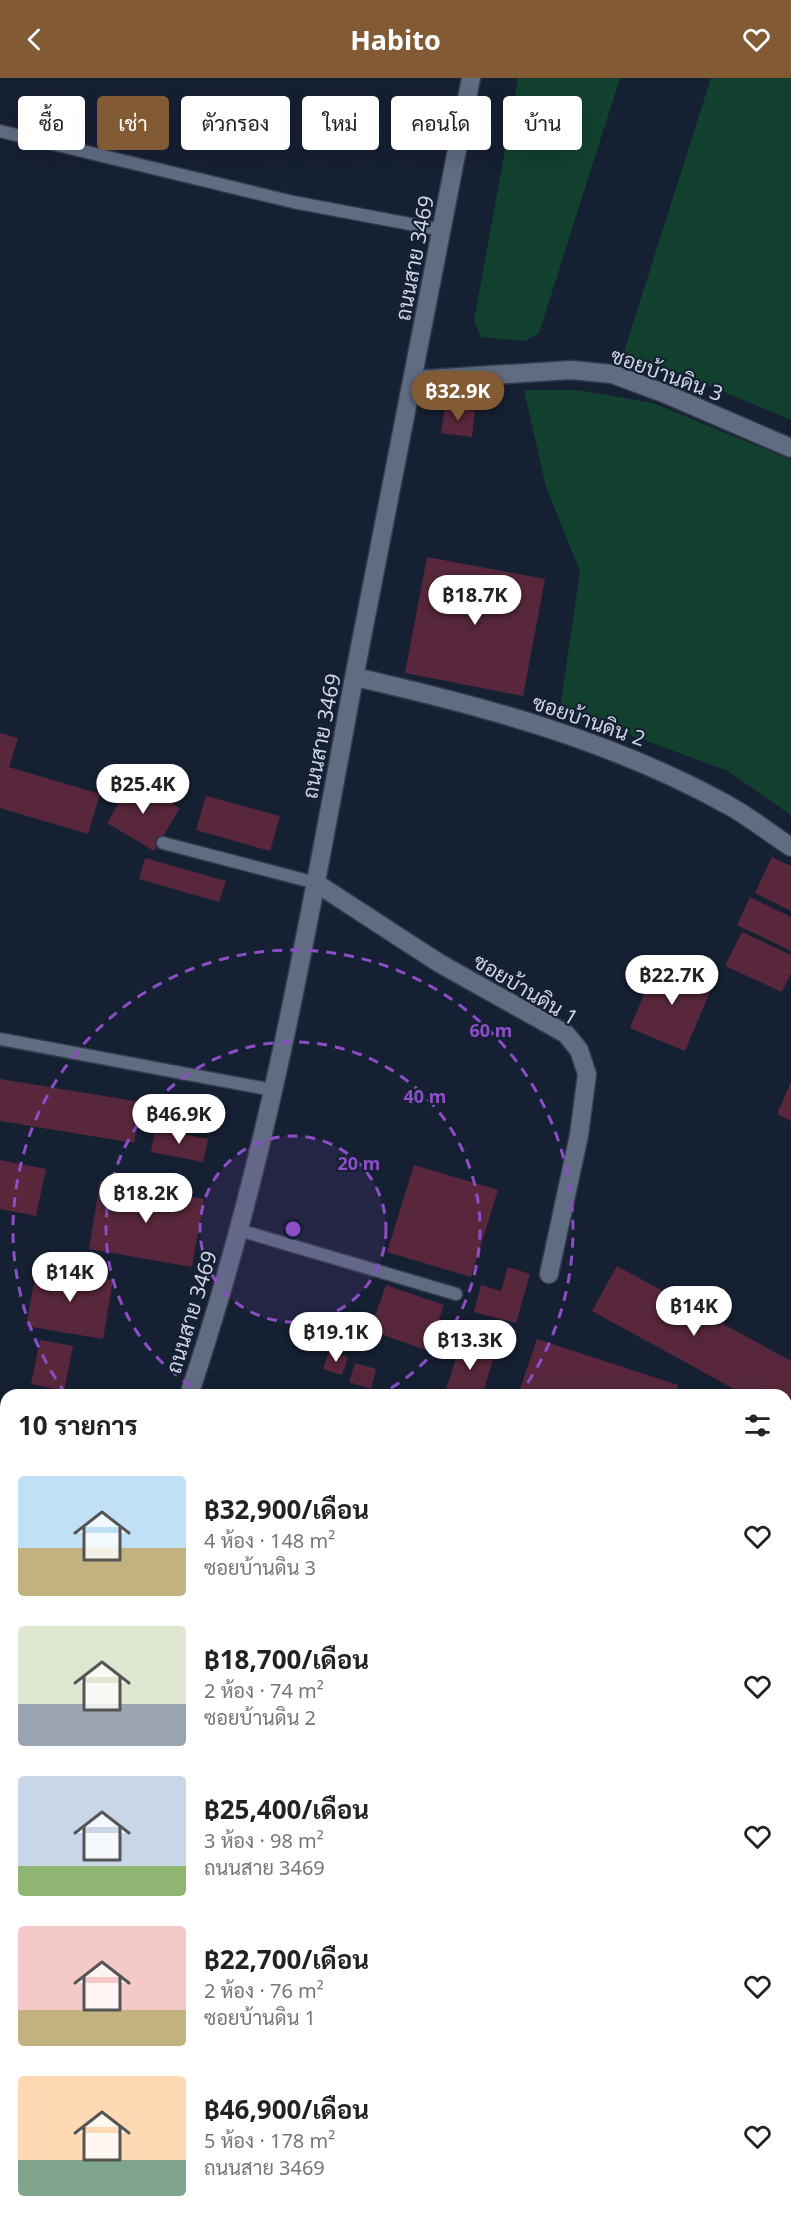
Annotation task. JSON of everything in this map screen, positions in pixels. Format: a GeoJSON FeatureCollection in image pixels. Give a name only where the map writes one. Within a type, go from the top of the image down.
{"type":"FeatureCollection","features":[{"type":"Feature","properties":{"kind":"street","name":"ถนนสาย 3469"},"geometry":{"type":"LineString","coordinates":[[191,1389],[212,1326],[239,1230],[273,1090],[316,883],[471,78]]}},
{"type":"Feature","properties":{"kind":"street","name":"ซอยบ้านดิน 3"},"geometry":{"type":"LineString","coordinates":[[413,380],[571,370],[612,374],[666,394],[791,448]]}},
{"type":"Feature","properties":{"kind":"street","name":"ซอยบ้านดิน 2"},"geometry":{"type":"LineString","coordinates":[[355,677],[459,701],[571,735],[643,762],[728,805],[791,847]]}},
{"type":"Feature","properties":{"kind":"street","name":"ซอยบ้านดิน 1"},"geometry":{"type":"LineString","coordinates":[[316,883],[439,963],[566,1034],[579,1050],[587,1074],[579,1135],[549,1274]]}},
{"type":"Feature","properties":{"kind":"lane"},"geometry":{"type":"LineString","coordinates":[[0,131],[293,202],[442,230]]}},
{"type":"Feature","properties":{"kind":"lane"},"geometry":{"type":"LineString","coordinates":[[163,843],[316,883]]}},
{"type":"Feature","properties":{"kind":"lane"},"geometry":{"type":"LineString","coordinates":[[0,1039],[273,1090]]}},
{"type":"Feature","properties":{"kind":"lane"},"geometry":{"type":"LineString","coordinates":[[239,1230],[456,1294]]}},
{"type":"Feature","properties":{"kind":"green space"},"geometry":{"type":"Polygon","coordinates":[[[518,78],[620,78],[539,333],[525,341],[481,337],[474,321],[505,150],[582,150],[582,96],[515,96],[518,78]]]}},
{"type":"Feature","properties":{"kind":"green space"},"geometry":{"type":"Polygon","coordinates":[[[711,78],[791,78],[791,420],[672,370],[622,358],[711,78]]]}},
{"type":"Feature","properties":{"kind":"green space"},"geometry":{"type":"Polygon","coordinates":[[[524,390],[578,390],[653,403],[791,460],[791,815],[728,771],[560,709],[580,571],[546,487],[524,390]]]}},
{"type":"Feature","properties":{"kind":"building"},"geometry":{"type":"Polygon","coordinates":[[[445,407],[475,411],[472,437],[441,433],[445,407]]]}},
{"type":"Feature","properties":{"kind":"building"},"geometry":{"type":"Polygon","coordinates":[[[427,557],[545,579],[523,696],[405,673],[427,557]]]}},
{"type":"Feature","properties":{"kind":"building"},"geometry":{"type":"Polygon","coordinates":[[[0,733],[18,738],[9,767],[100,794],[88,834],[0,808],[0,733]]]}},
{"type":"Feature","properties":{"kind":"building"},"geometry":{"type":"Polygon","coordinates":[[[132,780],[180,808],[154,851],[107,823],[132,780]]]}},
{"type":"Feature","properties":{"kind":"building"},"geometry":{"type":"Polygon","coordinates":[[[206,796],[280,816],[270,851],[196,830],[206,796]]]}},
{"type":"Feature","properties":{"kind":"building"},"geometry":{"type":"Polygon","coordinates":[[[772,857],[791,866],[791,911],[755,893],[772,857]]]}},
{"type":"Feature","properties":{"kind":"building"},"geometry":{"type":"Polygon","coordinates":[[[145,858],[226,881],[219,902],[139,879],[145,858]]]}},
{"type":"Feature","properties":{"kind":"building"},"geometry":{"type":"Polygon","coordinates":[[[750,897],[791,917],[791,951],[737,925],[750,897]]]}},
{"type":"Feature","properties":{"kind":"building"},"geometry":{"type":"Polygon","coordinates":[[[742,932],[791,955],[791,973],[782,992],[725,966],[742,932]]]}},
{"type":"Feature","properties":{"kind":"building"},"geometry":{"type":"Polygon","coordinates":[[[658,961],[713,984],[685,1051],[630,1028],[658,961]]]}},
{"type":"Feature","properties":{"kind":"building"},"geometry":{"type":"Polygon","coordinates":[[[0,1079],[141,1102],[134,1143],[0,1121],[0,1079]]]}},
{"type":"Feature","properties":{"kind":"building"},"geometry":{"type":"Polygon","coordinates":[[[791,1082],[791,1121],[777,1114],[791,1082]]]}},
{"type":"Feature","properties":{"kind":"building"},"geometry":{"type":"Polygon","coordinates":[[[155,1129],[208,1139],[203,1162],[151,1152],[155,1129]]]}},
{"type":"Feature","properties":{"kind":"building"},"geometry":{"type":"Polygon","coordinates":[[[0,1160],[46,1169],[36,1216],[0,1209],[0,1160]]]}},
{"type":"Feature","properties":{"kind":"building"},"geometry":{"type":"Polygon","coordinates":[[[414,1165],[498,1190],[471,1277],[387,1252],[414,1165]]]}},
{"type":"Feature","properties":{"kind":"building"},"geometry":{"type":"Polygon","coordinates":[[[100,1181],[204,1199],[192,1267],[89,1249],[100,1181]]]}},
{"type":"Feature","properties":{"kind":"building"},"geometry":{"type":"Polygon","coordinates":[[[617,1266],[791,1361],[791,1389],[734,1389],[592,1311],[617,1266]]]}},
{"type":"Feature","properties":{"kind":"building"},"geometry":{"type":"Polygon","coordinates":[[[37,1267],[113,1280],[103,1339],[26,1326],[37,1267]]]}},
{"type":"Feature","properties":{"kind":"building"},"geometry":{"type":"Polygon","coordinates":[[[508,1267],[530,1274],[516,1323],[474,1312],[481,1285],[501,1291],[508,1267]]]}},
{"type":"Feature","properties":{"kind":"building"},"geometry":{"type":"Polygon","coordinates":[[[386,1285],[444,1305],[428,1351],[370,1330],[386,1285]]]}},
{"type":"Feature","properties":{"kind":"building"},"geometry":{"type":"Polygon","coordinates":[[[537,1339],[678,1385],[677,1389],[520,1389],[537,1339]]]}},
{"type":"Feature","properties":{"kind":"building"},"geometry":{"type":"Polygon","coordinates":[[[40,1340],[73,1346],[64,1389],[31,1384],[40,1340]]]}},
{"type":"Feature","properties":{"kind":"building"},"geometry":{"type":"Polygon","coordinates":[[[461,1343],[495,1354],[484,1389],[446,1389],[461,1343]]]}},
{"type":"Feature","properties":{"kind":"building"},"geometry":{"type":"Polygon","coordinates":[[[329,1351],[348,1357],[342,1375],[323,1369],[329,1351]]]}},
{"type":"Feature","properties":{"kind":"building"},"geometry":{"type":"Polygon","coordinates":[[[355,1363],[376,1369],[371,1389],[349,1382],[355,1363]]]}}]}
